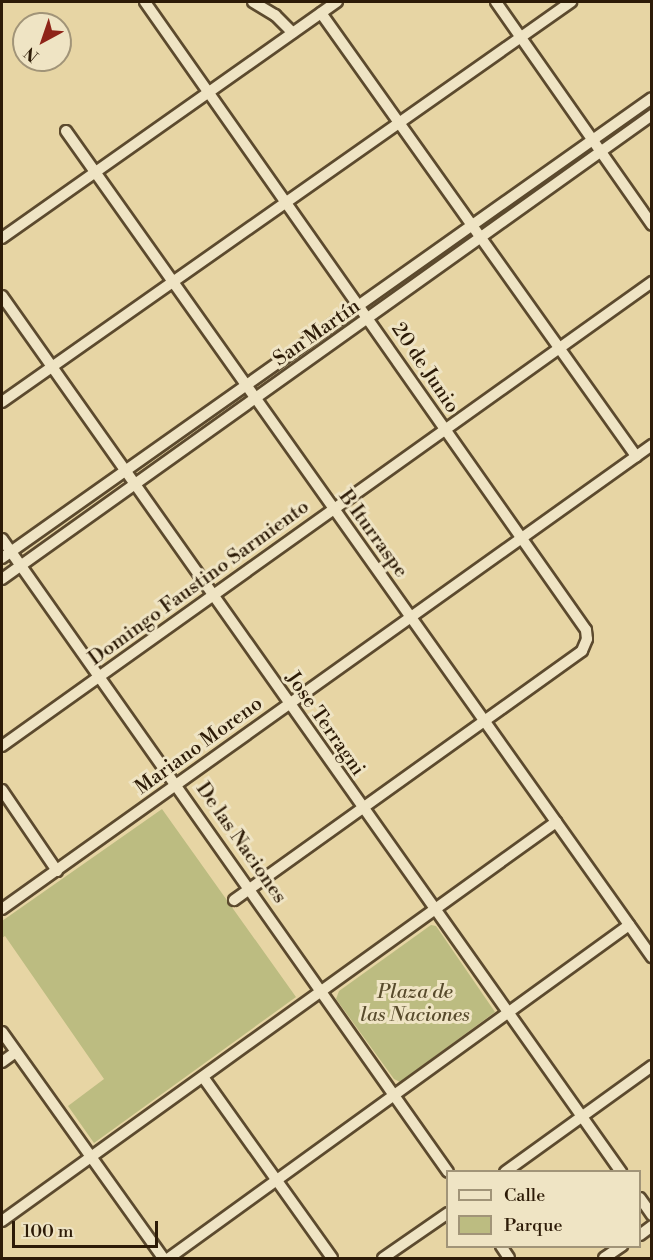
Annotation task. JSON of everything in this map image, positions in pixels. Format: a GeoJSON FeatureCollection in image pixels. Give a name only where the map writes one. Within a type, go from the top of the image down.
{"type":"FeatureCollection","features":[{"type":"Feature","properties":{"kind":"street","name":"20 de Junio"},"geometry":{"type":"LineString","coordinates":[[145,2],[586,630],[587,639],[582,651],[485,721]]}},
{"type":"Feature","properties":{"kind":"street"},"geometry":{"type":"LineString","coordinates":[[253,2],[275,15],[293,33]]}},
{"type":"Feature","properties":{"kind":"street"},"geometry":{"type":"LineString","coordinates":[[2,238],[337,2]]}},
{"type":"Feature","properties":{"kind":"street"},"geometry":{"type":"LineString","coordinates":[[496,2],[522,36],[651,225]]}},
{"type":"Feature","properties":{"kind":"street"},"geometry":{"type":"LineString","coordinates":[[2,402],[571,2]]}},
{"type":"Feature","properties":{"kind":"street"},"geometry":{"type":"LineString","coordinates":[[321,13],[474,225],[636,456]]}},
{"type":"Feature","properties":{"kind":"street","name":"San Martín"},"geometry":{"type":"LineString","coordinates":[[6,555],[244,386],[360,307],[651,98]]}},
{"type":"Feature","properties":{"kind":"street","name":"San Martín"},"geometry":{"type":"LineString","coordinates":[[2,579],[253,398],[483,238],[651,115]]}},
{"type":"Feature","properties":{"kind":"street","name":"B Iturraspe"},"geometry":{"type":"LineString","coordinates":[[66,131],[244,386],[485,721],[651,957]]}},
{"type":"Feature","properties":{"kind":"street","name":"Domingo Faustino Sarmiento"},"geometry":{"type":"LineString","coordinates":[[2,746],[651,282]]}},
{"type":"Feature","properties":{"kind":"street","name":"Jose Terragni"},"geometry":{"type":"LineString","coordinates":[[2,296],[361,809],[620,1170]]}},
{"type":"Feature","properties":{"kind":"street","name":"Mariano Moreno"},"geometry":{"type":"LineString","coordinates":[[2,909],[651,445]]}},
{"type":"Feature","properties":{"kind":"street","name":"De las Naciones"},"geometry":{"type":"LineString","coordinates":[[2,539],[6,555],[21,565],[251,888],[447,1170]]}},
{"type":"Feature","properties":{"kind":"street"},"geometry":{"type":"LineString","coordinates":[[234,900],[485,721]]}},
{"type":"Feature","properties":{"kind":"street"},"geometry":{"type":"LineString","coordinates":[[2,790],[57,871]]}},
{"type":"Feature","properties":{"kind":"street"},"geometry":{"type":"LineString","coordinates":[[2,1221],[556,822]]}},
{"type":"Feature","properties":{"kind":"street"},"geometry":{"type":"LineString","coordinates":[[169,1258],[509,1015],[629,925]]}},
{"type":"Feature","properties":{"kind":"street"},"geometry":{"type":"LineString","coordinates":[[2,1032],[163,1258]]}},
{"type":"Feature","properties":{"kind":"street"},"geometry":{"type":"LineString","coordinates":[[2,1062],[16,1052]]}},
{"type":"Feature","properties":{"kind":"street"},"geometry":{"type":"LineString","coordinates":[[508,1170],[651,1066]]}},
{"type":"Feature","properties":{"kind":"street"},"geometry":{"type":"LineString","coordinates":[[202,1077],[332,1258]]}},
{"type":"Feature","properties":{"kind":"street"},"geometry":{"type":"LineString","coordinates":[[641,1201],[651,1215]]}},
{"type":"Feature","properties":{"kind":"street"},"geometry":{"type":"LineString","coordinates":[[384,1258],[446,1214]]}},
{"type":"Feature","properties":{"kind":"street"},"geometry":{"type":"LineString","coordinates":[[604,1258],[619,1248]]}},
{"type":"Feature","properties":{"kind":"green space"},"geometry":{"type":"Polygon","coordinates":[[[162,809],[296,997],[94,1143],[68,1106],[104,1079],[5,936],[2,938],[2,921],[162,809]]]}},
{"type":"Feature","properties":{"kind":"green space","name":"Plaza de las Naciones"},"geometry":{"type":"Polygon","coordinates":[[[431,925],[436,926],[495,1012],[400,1082],[394,1079],[336,999],[339,991],[431,925]]]}}]}
